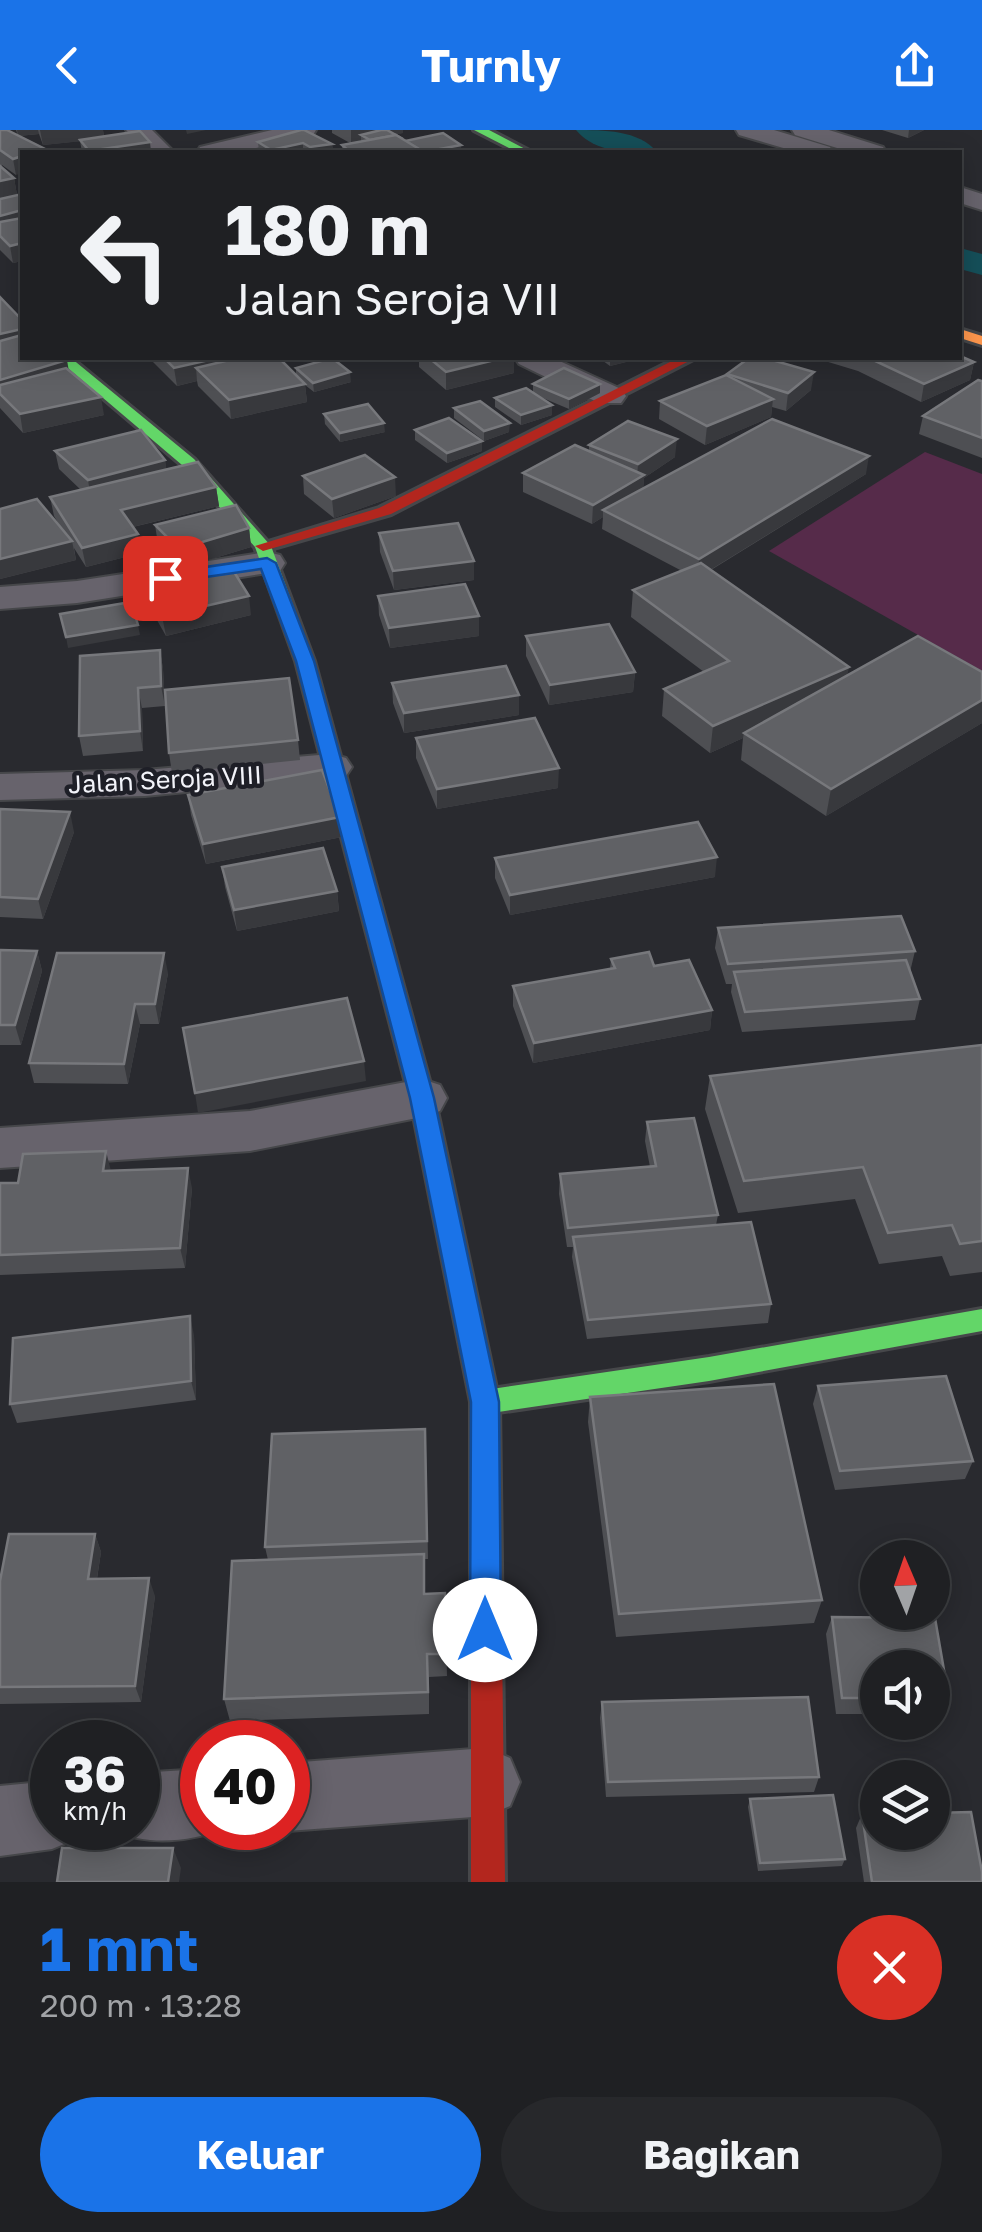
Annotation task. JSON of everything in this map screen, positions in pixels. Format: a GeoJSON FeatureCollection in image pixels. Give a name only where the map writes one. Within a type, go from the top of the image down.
{"type":"FeatureCollection","features":[{"type":"Feature","properties":{"kind":"main road"},"geometry":{"type":"LineString","coordinates":[[480,130],[510,150]]}},
{"type":"Feature","properties":{"kind":"main road"},"geometry":{"type":"LineString","coordinates":[[66,360],[188,462],[265,554],[305,661],[330,766],[373,908],[422,1098],[485,1402],[488,1882]]}},
{"type":"Feature","properties":{"kind":"main road"},"geometry":{"type":"LineString","coordinates":[[265,554],[385,511],[684,360]]}},
{"type":"Feature","properties":{"kind":"main road"},"geometry":{"type":"LineString","coordinates":[[485,1402],[709,1369],[982,1320]]}},
{"type":"Feature","properties":{"kind":"street"},"geometry":{"type":"LineString","coordinates":[[138,130],[160,150]]}},
{"type":"Feature","properties":{"kind":"street"},"geometry":{"type":"LineString","coordinates":[[218,150],[304,130]]}},
{"type":"Feature","properties":{"kind":"street"},"geometry":{"type":"LineString","coordinates":[[748,130],[813,150]]}},
{"type":"Feature","properties":{"kind":"street"},"geometry":{"type":"LineString","coordinates":[[804,130],[868,150]]}},
{"type":"Feature","properties":{"kind":"street"},"geometry":{"type":"LineString","coordinates":[[534,360],[610,396]]}},
{"type":"Feature","properties":{"kind":"street"},"geometry":{"type":"LineString","coordinates":[[0,598],[77,592],[265,554]]}},
{"type":"Feature","properties":{"kind":"street","name":"Jalan Seroja VIII"},"geometry":{"type":"LineString","coordinates":[[0,787],[145,783],[330,766]]}},
{"type":"Feature","properties":{"kind":"street"},"geometry":{"type":"LineString","coordinates":[[0,1148],[250,1132],[422,1098]]}},
{"type":"Feature","properties":{"kind":"street"},"geometry":{"type":"LineString","coordinates":[[310,1795],[486,1782]]}},
{"type":"Feature","properties":{"kind":"street"},"geometry":{"type":"LineString","coordinates":[[0,1820],[30,1817]]}},
{"type":"Feature","properties":{"kind":"shaded area"},"geometry":{"type":"Polygon","coordinates":[[[925,452],[982,474],[982,671],[769,551],[925,452]]]}},
{"type":"Feature","properties":{"kind":"building"},"geometry":{"type":"Polygon","coordinates":[[[0,130],[7,130],[47,150],[20,150],[20,157],[13,159],[0,150],[0,130]]]}},
{"type":"Feature","properties":{"kind":"building"},"geometry":{"type":"Polygon","coordinates":[[[301,130],[332,144],[310,147],[303,143],[271,150],[258,142],[301,130]]]}},
{"type":"Feature","properties":{"kind":"building"},"geometry":{"type":"Polygon","coordinates":[[[381,130],[396,135],[370,140],[361,135],[381,130]]]}},
{"type":"Feature","properties":{"kind":"building"},"geometry":{"type":"Polygon","coordinates":[[[140,131],[150,142],[88,150],[80,140],[140,131]]]}},
{"type":"Feature","properties":{"kind":"building"},"geometry":{"type":"Polygon","coordinates":[[[443,133],[461,145],[421,150],[405,141],[443,133]]]}},
{"type":"Feature","properties":{"kind":"building"},"geometry":{"type":"Polygon","coordinates":[[[396,135],[421,150],[348,150],[342,145],[396,135]]]}},
{"type":"Feature","properties":{"kind":"building"},"geometry":{"type":"Polygon","coordinates":[[[0,166],[14,178],[0,181],[0,166]]]}},
{"type":"Feature","properties":{"kind":"building"},"geometry":{"type":"Polygon","coordinates":[[[20,194],[20,211],[0,216],[0,199],[20,194]]]}},
{"type":"Feature","properties":{"kind":"building"},"geometry":{"type":"Polygon","coordinates":[[[20,218],[20,244],[10,246],[0,236],[0,222],[20,218]]]}},
{"type":"Feature","properties":{"kind":"building"},"geometry":{"type":"Polygon","coordinates":[[[0,297],[20,318],[20,329],[0,334],[0,297]]]}},
{"type":"Feature","properties":{"kind":"building"},"geometry":{"type":"Polygon","coordinates":[[[20,336],[20,360],[67,360],[0,380],[0,341],[20,336]]]}},
{"type":"Feature","properties":{"kind":"building"},"geometry":{"type":"Polygon","coordinates":[[[962,357],[974,362],[924,384],[873,360],[962,360],[962,357]]]}},
{"type":"Feature","properties":{"kind":"building"},"geometry":{"type":"Polygon","coordinates":[[[166,360],[209,360],[174,368],[166,360]]]}},
{"type":"Feature","properties":{"kind":"building"},"geometry":{"type":"Polygon","coordinates":[[[230,360],[281,360],[305,384],[229,400],[196,368],[230,360]]]}},
{"type":"Feature","properties":{"kind":"building"},"geometry":{"type":"Polygon","coordinates":[[[335,360],[350,372],[313,383],[296,368],[335,360]]]}},
{"type":"Feature","properties":{"kind":"building"},"geometry":{"type":"Polygon","coordinates":[[[431,360],[495,360],[446,372],[431,360]]]}},
{"type":"Feature","properties":{"kind":"building"},"geometry":{"type":"Polygon","coordinates":[[[746,360],[772,360],[814,372],[788,393],[727,374],[746,360]]]}},
{"type":"Feature","properties":{"kind":"building"},"geometry":{"type":"Polygon","coordinates":[[[66,368],[101,397],[20,414],[0,394],[0,385],[66,368]]]}},
{"type":"Feature","properties":{"kind":"building"},"geometry":{"type":"Polygon","coordinates":[[[564,368],[600,384],[569,399],[533,384],[564,368]]]}},
{"type":"Feature","properties":{"kind":"building"},"geometry":{"type":"Polygon","coordinates":[[[726,375],[773,399],[707,426],[660,401],[726,375]]]}},
{"type":"Feature","properties":{"kind":"building"},"geometry":{"type":"Polygon","coordinates":[[[982,381],[982,438],[923,416],[982,381]]]}},
{"type":"Feature","properties":{"kind":"building"},"geometry":{"type":"Polygon","coordinates":[[[526,388],[552,405],[521,415],[495,398],[526,388]]]}},
{"type":"Feature","properties":{"kind":"building"},"geometry":{"type":"Polygon","coordinates":[[[480,401],[510,423],[484,431],[454,408],[480,401]]]}},
{"type":"Feature","properties":{"kind":"building"},"geometry":{"type":"Polygon","coordinates":[[[368,404],[384,423],[340,433],[324,414],[368,404]]]}},
{"type":"Feature","properties":{"kind":"building"},"geometry":{"type":"Polygon","coordinates":[[[449,418],[482,441],[447,453],[415,430],[449,418]]]}},
{"type":"Feature","properties":{"kind":"building"},"geometry":{"type":"Polygon","coordinates":[[[772,419],[869,456],[699,559],[603,510],[772,419]]]}},
{"type":"Feature","properties":{"kind":"building"},"geometry":{"type":"Polygon","coordinates":[[[628,421],[677,439],[638,464],[589,445],[628,421]]]}},
{"type":"Feature","properties":{"kind":"building"},"geometry":{"type":"Polygon","coordinates":[[[141,430],[165,460],[88,480],[55,451],[141,430]]]}},
{"type":"Feature","properties":{"kind":"building"},"geometry":{"type":"Polygon","coordinates":[[[575,445],[644,475],[593,505],[523,473],[575,445]]]}},
{"type":"Feature","properties":{"kind":"building"},"geometry":{"type":"Polygon","coordinates":[[[365,455],[395,477],[332,499],[303,476],[365,455]]]}},
{"type":"Feature","properties":{"kind":"building"},"geometry":{"type":"Polygon","coordinates":[[[198,462],[216,487],[121,510],[138,534],[82,548],[50,497],[198,462]]]}},
{"type":"Feature","properties":{"kind":"building"},"geometry":{"type":"Polygon","coordinates":[[[37,499],[72,541],[0,559],[0,509],[37,499]]]}},
{"type":"Feature","properties":{"kind":"building"},"geometry":{"type":"Polygon","coordinates":[[[236,505],[249,528],[179,549],[155,525],[236,505]]]}},
{"type":"Feature","properties":{"kind":"building"},"geometry":{"type":"Polygon","coordinates":[[[458,523],[474,561],[393,571],[379,533],[458,523]]]}},
{"type":"Feature","properties":{"kind":"building"},"geometry":{"type":"Polygon","coordinates":[[[701,563],[849,667],[713,726],[664,689],[729,661],[633,590],[701,563]]]}},
{"type":"Feature","properties":{"kind":"building"},"geometry":{"type":"Polygon","coordinates":[[[231,567],[249,596],[162,616],[146,586],[231,567]]]}},
{"type":"Feature","properties":{"kind":"building"},"geometry":{"type":"Polygon","coordinates":[[[465,584],[479,616],[389,628],[378,596],[465,584]]]}},
{"type":"Feature","properties":{"kind":"building"},"geometry":{"type":"Polygon","coordinates":[[[131,602],[138,625],[66,637],[60,614],[131,602]]]}},
{"type":"Feature","properties":{"kind":"building"},"geometry":{"type":"Polygon","coordinates":[[[609,624],[635,672],[550,685],[526,636],[609,624]]]}},
{"type":"Feature","properties":{"kind":"building"},"geometry":{"type":"Polygon","coordinates":[[[918,636],[982,672],[982,700],[831,789],[744,733],[918,636]]]}},
{"type":"Feature","properties":{"kind":"building"},"geometry":{"type":"Polygon","coordinates":[[[160,650],[161,686],[138,688],[140,731],[79,736],[80,656],[160,650]]]}},
{"type":"Feature","properties":{"kind":"building"},"geometry":{"type":"Polygon","coordinates":[[[506,666],[519,695],[404,713],[392,683],[506,666]]]}},
{"type":"Feature","properties":{"kind":"building"},"geometry":{"type":"Polygon","coordinates":[[[289,678],[298,740],[169,753],[165,690],[289,678]]]}},
{"type":"Feature","properties":{"kind":"building"},"geometry":{"type":"Polygon","coordinates":[[[535,718],[559,768],[437,789],[416,738],[535,718]]]}},
{"type":"Feature","properties":{"kind":"building"},"geometry":{"type":"Polygon","coordinates":[[[322,770],[340,817],[203,844],[188,795],[322,770]]]}},
{"type":"Feature","properties":{"kind":"building"},"geometry":{"type":"Polygon","coordinates":[[[0,809],[70,812],[38,899],[0,897],[0,809]]]}},
{"type":"Feature","properties":{"kind":"building"},"geometry":{"type":"Polygon","coordinates":[[[698,822],[717,857],[510,895],[495,858],[698,822]]]}},
{"type":"Feature","properties":{"kind":"building"},"geometry":{"type":"Polygon","coordinates":[[[323,848],[337,891],[234,910],[222,867],[323,848]]]}},
{"type":"Feature","properties":{"kind":"building"},"geometry":{"type":"Polygon","coordinates":[[[901,916],[915,951],[728,964],[718,928],[901,916]]]}},
{"type":"Feature","properties":{"kind":"building"},"geometry":{"type":"Polygon","coordinates":[[[0,950],[37,951],[15,1025],[0,1025],[0,950]]]}},
{"type":"Feature","properties":{"kind":"building"},"geometry":{"type":"Polygon","coordinates":[[[649,952],[654,966],[689,960],[712,1010],[534,1043],[513,986],[615,968],[611,959],[649,952]]]}},
{"type":"Feature","properties":{"kind":"building"},"geometry":{"type":"Polygon","coordinates":[[[57,953],[164,953],[155,1004],[135,1004],[124,1064],[29,1063],[57,953]]]}},
{"type":"Feature","properties":{"kind":"building"},"geometry":{"type":"Polygon","coordinates":[[[906,960],[920,999],[745,1012],[734,972],[906,960]]]}},
{"type":"Feature","properties":{"kind":"building"},"geometry":{"type":"Polygon","coordinates":[[[347,998],[364,1061],[195,1093],[183,1028],[347,998]]]}},
{"type":"Feature","properties":{"kind":"building"},"geometry":{"type":"Polygon","coordinates":[[[982,1045],[982,1241],[960,1244],[952,1225],[888,1233],[863,1167],[744,1181],[710,1076],[982,1045]]]}},
{"type":"Feature","properties":{"kind":"building"},"geometry":{"type":"Polygon","coordinates":[[[694,1118],[718,1215],[568,1228],[560,1174],[656,1166],[647,1122],[694,1118]]]}},
{"type":"Feature","properties":{"kind":"building"},"geometry":{"type":"Polygon","coordinates":[[[106,1151],[103,1171],[188,1168],[180,1248],[0,1255],[0,1183],[18,1183],[23,1154],[106,1151]]]}},
{"type":"Feature","properties":{"kind":"building"},"geometry":{"type":"Polygon","coordinates":[[[751,1222],[771,1304],[588,1320],[573,1237],[751,1222]]]}},
{"type":"Feature","properties":{"kind":"building"},"geometry":{"type":"Polygon","coordinates":[[[190,1316],[191,1381],[10,1404],[13,1338],[190,1316]]]}},
{"type":"Feature","properties":{"kind":"building"},"geometry":{"type":"Polygon","coordinates":[[[946,1376],[973,1461],[840,1471],[818,1386],[946,1376]]]}},
{"type":"Feature","properties":{"kind":"building"},"geometry":{"type":"Polygon","coordinates":[[[774,1384],[822,1600],[619,1614],[590,1397],[774,1384]]]}},
{"type":"Feature","properties":{"kind":"building"},"geometry":{"type":"Polygon","coordinates":[[[425,1429],[427,1541],[265,1547],[272,1434],[425,1429]]]}},
{"type":"Feature","properties":{"kind":"building"},"geometry":{"type":"Polygon","coordinates":[[[9,1534],[95,1534],[88,1579],[149,1578],[135,1686],[0,1687],[0,1581],[9,1534]]]}},
{"type":"Feature","properties":{"kind":"building"},"geometry":{"type":"Polygon","coordinates":[[[424,1554],[424,1594],[445,1593],[446,1654],[427,1654],[428,1692],[224,1699],[232,1561],[424,1554]]]}},
{"type":"Feature","properties":{"kind":"building"},"geometry":{"type":"Polygon","coordinates":[[[832,1617],[860,1617],[860,1630],[937,1630],[941,1650],[860,1650],[860,1698],[842,1698],[832,1617]]]}},
{"type":"Feature","properties":{"kind":"building"},"geometry":{"type":"Polygon","coordinates":[[[808,1697],[819,1777],[608,1782],[602,1702],[808,1697]]]}},
{"type":"Feature","properties":{"kind":"building"},"geometry":{"type":"Polygon","coordinates":[[[833,1795],[845,1859],[760,1863],[750,1799],[833,1795]]]}},
{"type":"Feature","properties":{"kind":"building"},"geometry":{"type":"Polygon","coordinates":[[[971,1812],[982,1882],[872,1882],[867,1850],[950,1850],[950,1813],[971,1812]]]}},
{"type":"Feature","properties":{"kind":"building"},"geometry":{"type":"Polygon","coordinates":[[[173,1848],[168,1882],[57,1882],[62,1850],[173,1848]]]}},
{"type":"Feature","properties":{"kind":"waterway"},"geometry":{"type":"LineString","coordinates":[[591,130],[637,150]]}},
{"type":"Feature","properties":{"kind":"waterway"},"geometry":{"type":"LineString","coordinates":[[962,259],[982,265]]}},
{"type":"Feature","properties":{"kind":"traffic: fast"},"geometry":{"type":"LineString","coordinates":[[480,130],[521,150]]}},
{"type":"Feature","properties":{"kind":"traffic: fast"},"geometry":{"type":"LineString","coordinates":[[65,360],[188,462],[263,546],[305,661],[424,1106]]}},
{"type":"Feature","properties":{"kind":"traffic: fast"},"geometry":{"type":"LineString","coordinates":[[485,1402],[709,1369],[982,1320]]}},
{"type":"Feature","properties":{"kind":"traffic: slow"},"geometry":{"type":"LineString","coordinates":[[962,334],[982,341]]}},
{"type":"Feature","properties":{"kind":"traffic: jam"},"geometry":{"type":"LineString","coordinates":[[263,546],[385,511],[684,360]]}},
{"type":"Feature","properties":{"kind":"traffic: jam"},"geometry":{"type":"LineString","coordinates":[[424,1106],[485,1402],[488,1882]]}},
{"type":"Feature","properties":{"kind":"route"},"geometry":{"type":"LineString","coordinates":[[165,578],[267,563],[305,661],[330,766],[373,908],[422,1098],[485,1402],[485,1630]]}}]}
